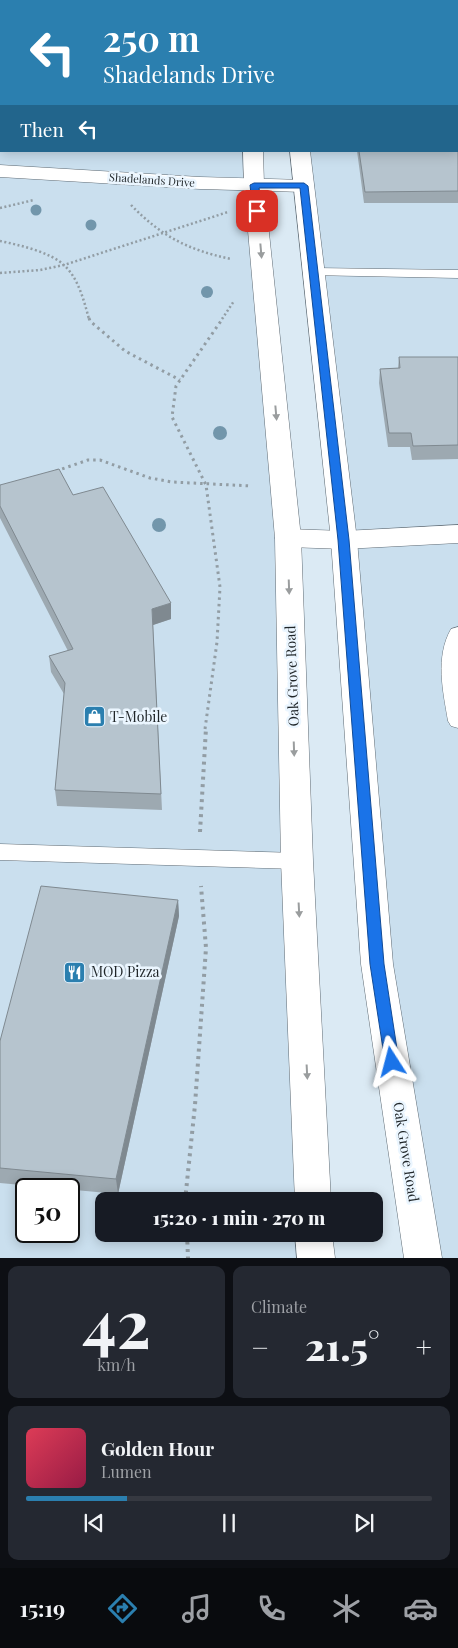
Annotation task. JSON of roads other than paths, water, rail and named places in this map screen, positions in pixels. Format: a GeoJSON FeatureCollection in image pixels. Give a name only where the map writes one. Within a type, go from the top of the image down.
{"type":"FeatureCollection","features":[{"type":"Feature","properties":{"kind":"main road","name":"Oak Grove Road"},"geometry":{"type":"LineString","coordinates":[[253,152],[254,185],[288,538],[297,861],[313,1192]]}},
{"type":"Feature","properties":{"kind":"main road","name":"Oak Grove Road"},"geometry":{"type":"LineString","coordinates":[[300,152],[344,540],[377,964],[423,1258]]}},
{"type":"Feature","properties":{"kind":"main road","name":"Shadelands Drive"},"geometry":{"type":"LineString","coordinates":[[0,171],[304,186]]}},
{"type":"Feature","properties":{"kind":"main road"},"geometry":{"type":"LineString","coordinates":[[288,538],[344,540],[458,534]]}},
{"type":"Feature","properties":{"kind":"main road"},"geometry":{"type":"LineString","coordinates":[[315,1242],[316,1258]]}},
{"type":"Feature","properties":{"kind":"lane"},"geometry":{"type":"LineString","coordinates":[[314,272],[458,274]]}},
{"type":"Feature","properties":{"kind":"lane"},"geometry":{"type":"LineString","coordinates":[[458,634],[454,638],[450,652],[458,721]]}},
{"type":"Feature","properties":{"kind":"lane"},"geometry":{"type":"LineString","coordinates":[[0,852],[297,861]]}},
{"type":"Feature","properties":{"kind":"place","name":"T-Mobile"},"geometry":{"type":"Point","coordinates":[94,717]}},
{"type":"Feature","properties":{"kind":"place","name":"MOD Pizza"},"geometry":{"type":"Point","coordinates":[75,972]}}]}
